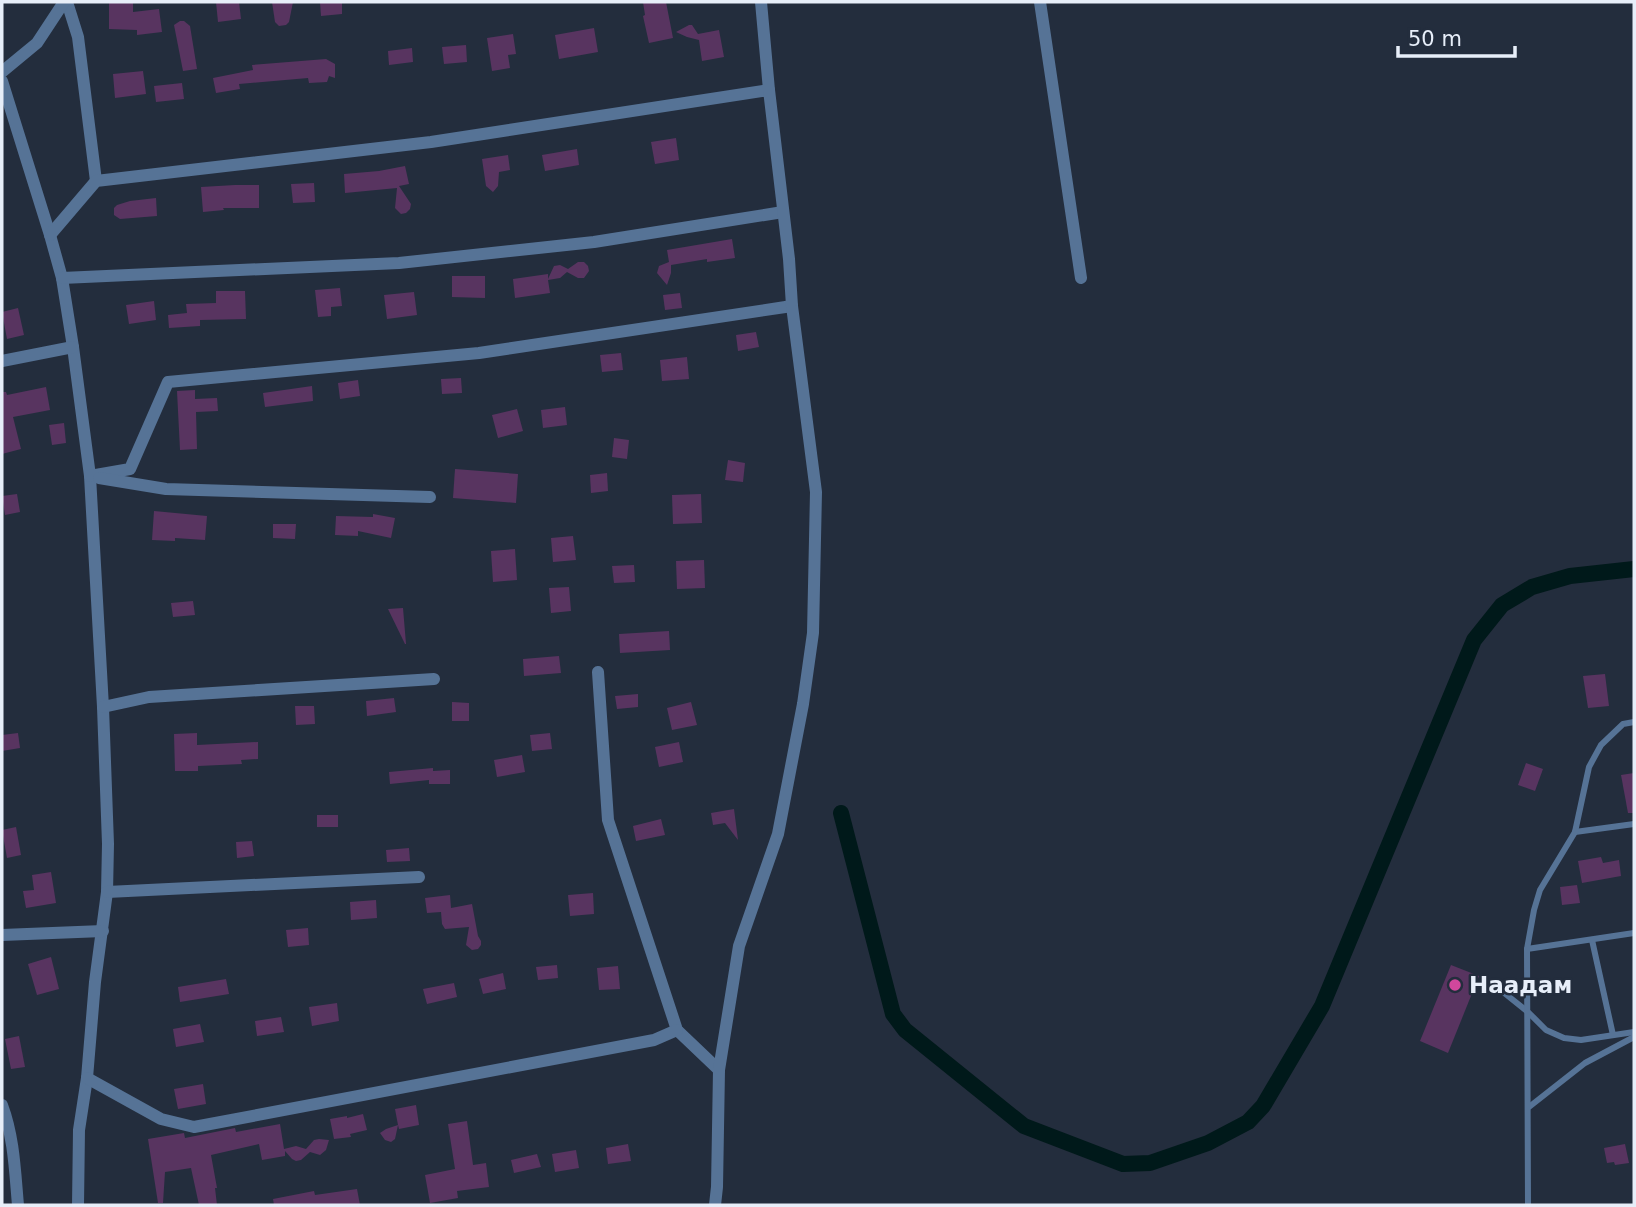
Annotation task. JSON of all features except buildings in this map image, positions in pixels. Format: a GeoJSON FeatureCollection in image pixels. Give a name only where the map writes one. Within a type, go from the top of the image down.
{"type":"FeatureCollection","features":[{"type":"Feature","properties":{"kind":"street"},"geometry":{"type":"LineString","coordinates":[[2,72],[37,43],[66,2]]}},
{"type":"Feature","properties":{"kind":"street"},"geometry":{"type":"LineString","coordinates":[[66,2],[78,37],[96,181]]}},
{"type":"Feature","properties":{"kind":"street"},"geometry":{"type":"LineString","coordinates":[[715,1205],[719,1070],[739,946],[778,834],[803,704],[813,633],[816,492],[792,306],[761,2]]}},
{"type":"Feature","properties":{"kind":"street"},"geometry":{"type":"LineString","coordinates":[[1040,2],[1081,278]]}},
{"type":"Feature","properties":{"kind":"street"},"geometry":{"type":"LineString","coordinates":[[2,81],[62,278],[90,476],[108,844],[107,892],[79,1130],[78,1205]]}},
{"type":"Feature","properties":{"kind":"street"},"geometry":{"type":"LineString","coordinates":[[50,235],[96,181],[431,142],[769,90]]}},
{"type":"Feature","properties":{"kind":"street"},"geometry":{"type":"LineString","coordinates":[[62,278],[399,263],[594,242],[783,212]]}},
{"type":"Feature","properties":{"kind":"street"},"geometry":{"type":"LineString","coordinates":[[90,476],[130,469],[168,382],[479,354],[792,306]]}},
{"type":"Feature","properties":{"kind":"street"},"geometry":{"type":"LineString","coordinates":[[2,361],[73,346]]}},
{"type":"Feature","properties":{"kind":"street"},"geometry":{"type":"LineString","coordinates":[[90,476],[166,489],[430,497]]}},
{"type":"Feature","properties":{"kind":"street"},"geometry":{"type":"LineString","coordinates":[[598,672],[608,820],[677,1030],[719,1070]]}},
{"type":"Feature","properties":{"kind":"street"},"geometry":{"type":"LineString","coordinates":[[103,707],[149,697],[434,679]]}},
{"type":"Feature","properties":{"kind":"street"},"geometry":{"type":"LineString","coordinates":[[107,892],[419,877]]}},
{"type":"Feature","properties":{"kind":"street"},"geometry":{"type":"LineString","coordinates":[[2,934],[103,931]]}},
{"type":"Feature","properties":{"kind":"street"},"geometry":{"type":"LineString","coordinates":[[87,1078],[161,1119],[194,1127],[654,1040],[677,1030]]}},
{"type":"Feature","properties":{"kind":"street"},"geometry":{"type":"LineString","coordinates":[[2,1105],[12,1145],[18,1205]]}},
{"type":"Feature","properties":{"kind":"lane"},"geometry":{"type":"LineString","coordinates":[[1528,1205],[1527,949],[1534,910],[1540,890],[1576,832],[1589,767],[1601,745],[1623,724],[1634,722]]}},
{"type":"Feature","properties":{"kind":"lane"},"geometry":{"type":"LineString","coordinates":[[1576,832],[1634,824]]}},
{"type":"Feature","properties":{"kind":"lane"},"geometry":{"type":"LineString","coordinates":[[1527,949],[1634,933]]}},
{"type":"Feature","properties":{"kind":"lane"},"geometry":{"type":"LineString","coordinates":[[1592,940],[1613,1035]]}},
{"type":"Feature","properties":{"kind":"lane"},"geometry":{"type":"LineString","coordinates":[[1503,992],[1546,1030],[1564,1038],[1581,1040],[1634,1034]]}},
{"type":"Feature","properties":{"kind":"lane"},"geometry":{"type":"LineString","coordinates":[[1529,1107],[1586,1063],[1634,1034]]}},
{"type":"Feature","properties":{"kind":"waterway"},"geometry":{"type":"LineString","coordinates":[[841,813],[893,1014],[905,1030],[1024,1126],[1123,1164],[1150,1163],[1208,1143],[1248,1122],[1263,1106],[1322,1006],[1474,640],[1502,605],[1532,587],[1570,576],[1634,569]]}},
{"type":"Feature","properties":{"kind":"place","name":"Наадам"},"geometry":{"type":"Point","coordinates":[1455,985]}}]}
